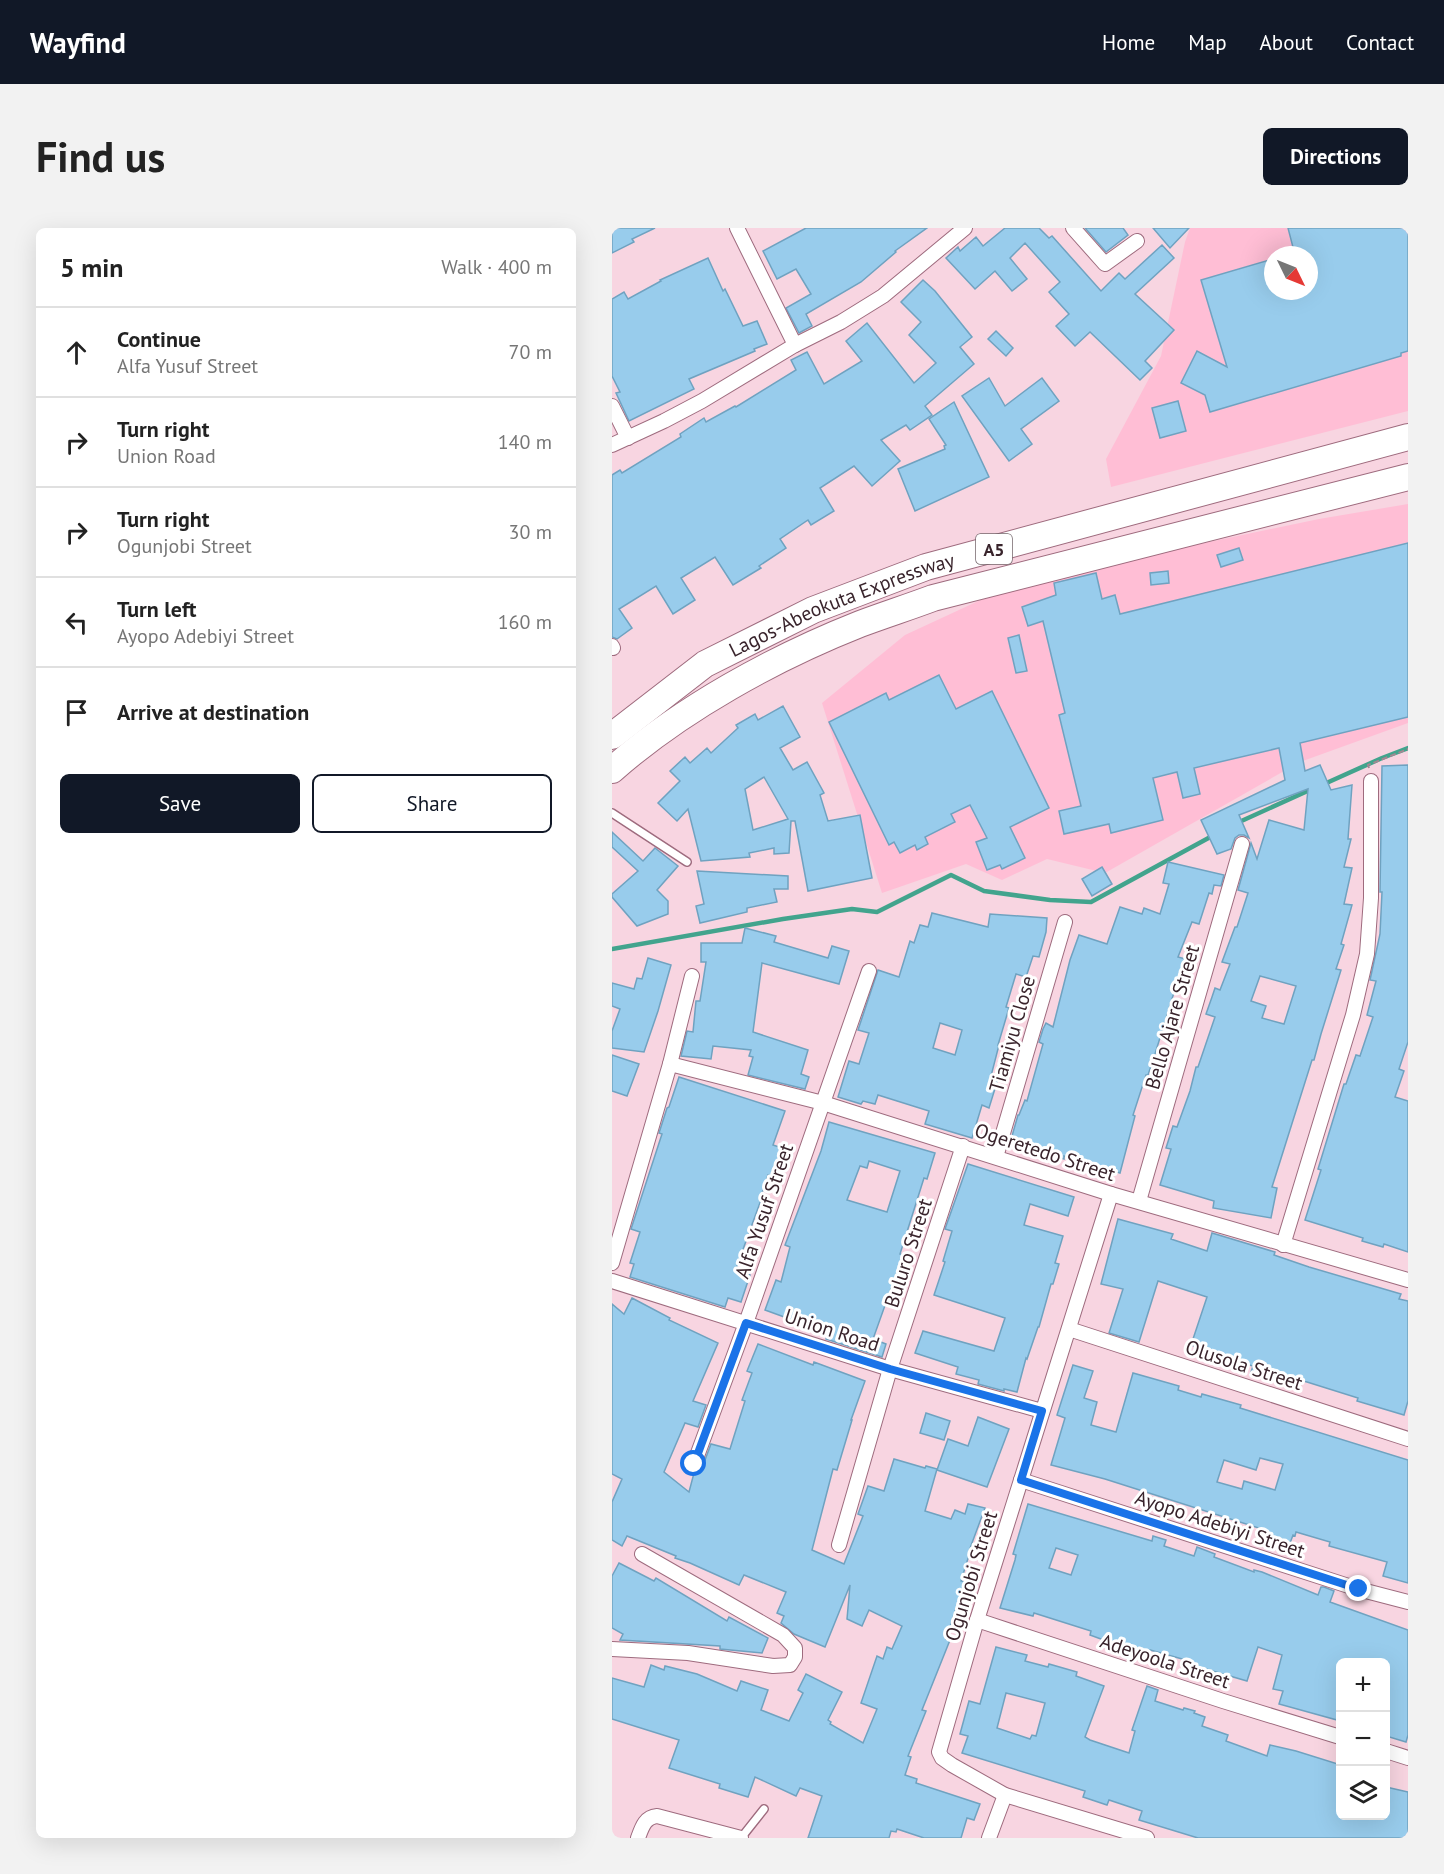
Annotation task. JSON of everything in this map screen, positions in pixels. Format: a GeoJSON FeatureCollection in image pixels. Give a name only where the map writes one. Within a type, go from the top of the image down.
{"type":"FeatureCollection","features":[{"type":"Feature","properties":{"kind":"highway","name":"Lagos-Abeokuta Expressway"},"geometry":{"type":"LineString","coordinates":[[612,736],[705,664],[813,610],[926,567],[1408,437]]}},
{"type":"Feature","properties":{"kind":"highway","name":"Lagos-Abeokuta Expressway"},"geometry":{"type":"LineString","coordinates":[[612,770],[703,703],[773,663],[858,625],[933,598],[1408,477]]}},
{"type":"Feature","properties":{"kind":"street"},"geometry":{"type":"LineString","coordinates":[[737,228],[795,345]]}},
{"type":"Feature","properties":{"kind":"street"},"geometry":{"type":"LineString","coordinates":[[612,445],[702,401],[795,345],[841,322],[883,296],[965,228]]}},
{"type":"Feature","properties":{"kind":"street"},"geometry":{"type":"LineString","coordinates":[[1073,228],[1105,264],[1137,241]]}},
{"type":"Feature","properties":{"kind":"street"},"geometry":{"type":"LineString","coordinates":[[612,406],[628,438]]}},
{"type":"Feature","properties":{"kind":"street"},"geometry":{"type":"LineString","coordinates":[[1283,1245],[1353,1015],[1367,954],[1371,898],[1371,781]]}},
{"type":"Feature","properties":{"kind":"street","name":"Bello Ajare Street"},"geometry":{"type":"LineString","coordinates":[[1139,1201],[1242,844]]}},
{"type":"Feature","properties":{"kind":"street","name":"Tiamiyu Close"},"geometry":{"type":"LineString","coordinates":[[996,1156],[1065,922]]}},
{"type":"Feature","properties":{"kind":"street","name":"Alfa Yusuf Street"},"geometry":{"type":"LineString","coordinates":[[694,1464],[746,1323],[869,971]]}},
{"type":"Feature","properties":{"kind":"street"},"geometry":{"type":"LineString","coordinates":[[612,1263],[670,1064],[692,976]]}},
{"type":"Feature","properties":{"kind":"street","name":"Ogeretedo Street"},"geometry":{"type":"LineString","coordinates":[[670,1064],[823,1103],[1112,1194],[1408,1280]]}},
{"type":"Feature","properties":{"kind":"street","name":"Buluro Street"},"geometry":{"type":"LineString","coordinates":[[839,1545],[890,1369],[963,1146]]}},
{"type":"Feature","properties":{"kind":"street","name":"Ogunjobi Street"},"geometry":{"type":"LineString","coordinates":[[1112,1194],[977,1620],[939,1752],[942,1758],[952,1765],[1005,1795],[1148,1838]]}},
{"type":"Feature","properties":{"kind":"street","name":"Union Road"},"geometry":{"type":"LineString","coordinates":[[612,1281],[890,1369],[1042,1411]]}},
{"type":"Feature","properties":{"kind":"street","name":"Olusola Street"},"geometry":{"type":"LineString","coordinates":[[1069,1329],[1408,1439]]}},
{"type":"Feature","properties":{"kind":"street","name":"Ayopo Adebiyi Street"},"geometry":{"type":"LineString","coordinates":[[1021,1480],[1359,1589],[1408,1602]]}},
{"type":"Feature","properties":{"kind":"street"},"geometry":{"type":"LineString","coordinates":[[612,1649],[688,1653],[773,1666],[790,1665],[795,1657],[795,1648],[783,1635],[642,1554]]}},
{"type":"Feature","properties":{"kind":"street","name":"Adeyoola Street"},"geometry":{"type":"LineString","coordinates":[[977,1620],[1336,1735]]}},
{"type":"Feature","properties":{"kind":"street"},"geometry":{"type":"LineString","coordinates":[[1390,1752],[1408,1758]]}},
{"type":"Feature","properties":{"kind":"street"},"geometry":{"type":"LineString","coordinates":[[990,1838],[1005,1795]]}},
{"type":"Feature","properties":{"kind":"street"},"geometry":{"type":"LineString","coordinates":[[638,1838],[646,1821],[657,1816],[741,1838]]}},
{"type":"Feature","properties":{"kind":"lane"},"geometry":{"type":"LineString","coordinates":[[740,656],[787,629],[808,621]]}},
{"type":"Feature","properties":{"kind":"lane"},"geometry":{"type":"LineString","coordinates":[[612,745],[668,699],[695,683]]}},
{"type":"Feature","properties":{"kind":"lane"},"geometry":{"type":"LineString","coordinates":[[612,813],[687,862]]}},
{"type":"Feature","properties":{"kind":"lane"},"geometry":{"type":"LineString","coordinates":[[741,1838],[764,1809]]}},
{"type":"Feature","properties":{"kind":"path"},"geometry":{"type":"LineString","coordinates":[[1371,781],[1368,765],[1408,749]]}},
{"type":"Feature","properties":{"kind":"shaded area"},"geometry":{"type":"Polygon","coordinates":[[[1190,228],[1408,228],[1408,411],[1111,487],[1106,459],[1161,356],[1190,228]]]}},
{"type":"Feature","properties":{"kind":"shaded area"},"geometry":{"type":"Polygon","coordinates":[[[1408,504],[1408,723],[1300,762],[1105,873],[1047,859],[1002,880],[966,864],[882,893],[822,703],[905,635],[987,597],[1147,555],[1319,519],[1408,504]]]}},
{"type":"Feature","properties":{"kind":"building"},"geometry":{"type":"Polygon","coordinates":[[[612,228],[655,228],[632,239],[634,242],[612,253],[612,228]]]}},
{"type":"Feature","properties":{"kind":"building"},"geometry":{"type":"Polygon","coordinates":[[[806,228],[927,228],[895,251],[861,282],[806,314],[812,326],[799,333],[786,308],[811,294],[796,269],[777,279],[763,251],[806,228]]]}},
{"type":"Feature","properties":{"kind":"building"},"geometry":{"type":"Polygon","coordinates":[[[1005,228],[1039,228],[1049,238],[1052,236],[1101,291],[1119,273],[1125,279],[1162,245],[1174,258],[1135,294],[1174,330],[1145,361],[1152,368],[1140,380],[1090,332],[1075,346],[1056,326],[1069,314],[1049,292],[1060,282],[1025,243],[1010,258],[1027,279],[1012,291],[995,271],[975,289],[946,258],[958,247],[960,251],[976,237],[983,246],[1005,228]]]}},
{"type":"Feature","properties":{"kind":"building"},"geometry":{"type":"Polygon","coordinates":[[[1085,228],[1123,228],[1128,235],[1106,252],[1085,228]]]}},
{"type":"Feature","properties":{"kind":"building"},"geometry":{"type":"Polygon","coordinates":[[[1153,228],[1189,228],[1170,248],[1153,228]]]}},
{"type":"Feature","properties":{"kind":"building"},"geometry":{"type":"Polygon","coordinates":[[[1288,228],[1408,228],[1408,351],[1401,353],[1401,356],[1210,412],[1205,395],[1181,383],[1197,351],[1227,367],[1201,280],[1264,262],[1264,300],[1318,300],[1318,246],[1293,246],[1288,228]]]}},
{"type":"Feature","properties":{"kind":"building"},"geometry":{"type":"Polygon","coordinates":[[[708,258],[743,326],[757,321],[767,344],[689,379],[694,389],[629,421],[616,393],[620,392],[612,376],[612,299],[624,292],[628,299],[660,280],[708,258]]]}},
{"type":"Feature","properties":{"kind":"building"},"geometry":{"type":"Polygon","coordinates":[[[923,280],[935,291],[972,337],[960,347],[974,364],[925,406],[932,415],[910,430],[906,425],[881,440],[900,461],[872,486],[854,466],[820,488],[834,511],[811,525],[808,520],[780,539],[786,548],[759,566],[761,568],[733,585],[715,557],[681,578],[695,600],[673,614],[656,586],[619,609],[632,628],[617,639],[612,637],[612,475],[620,470],[622,473],[681,437],[680,434],[704,418],[706,422],[736,407],[796,370],[791,360],[807,352],[824,384],[862,361],[846,341],[867,323],[914,383],[936,363],[909,335],[921,322],[901,302],[923,280]]]}},
{"type":"Feature","properties":{"kind":"building"},"geometry":{"type":"Polygon","coordinates":[[[996,331],[1013,348],[1006,356],[988,339],[996,331]]]}},
{"type":"Feature","properties":{"kind":"building"},"geometry":{"type":"Polygon","coordinates":[[[989,378],[1005,406],[1042,378],[1059,401],[1021,429],[1032,444],[1009,461],[962,396],[989,378]]]}},
{"type":"Feature","properties":{"kind":"building"},"geometry":{"type":"Polygon","coordinates":[[[1178,401],[1186,431],[1160,438],[1152,408],[1178,401]]]}},
{"type":"Feature","properties":{"kind":"building"},"geometry":{"type":"Polygon","coordinates":[[[954,402],[989,477],[915,511],[898,469],[945,449],[946,445],[929,419],[954,402]]]}},
{"type":"Feature","properties":{"kind":"building"},"geometry":{"type":"Polygon","coordinates":[[[1408,543],[1408,717],[1300,743],[1305,771],[1320,765],[1331,790],[1352,785],[1348,839],[1351,839],[1344,867],[1352,868],[1344,904],[1352,905],[1341,944],[1344,945],[1336,969],[1341,970],[1272,1187],[1277,1188],[1271,1218],[1213,1208],[1214,1201],[1160,1185],[1171,1149],[1166,1148],[1173,1126],[1177,1127],[1215,1017],[1206,1014],[1215,988],[1220,990],[1230,964],[1222,962],[1248,893],[1238,890],[1251,843],[1257,859],[1269,820],[1304,830],[1308,789],[1239,815],[1249,838],[1239,835],[1235,838],[1231,849],[1217,854],[1201,820],[1285,780],[1279,748],[1194,768],[1200,794],[1183,798],[1177,772],[1153,778],[1163,820],[1111,833],[1109,824],[1064,834],[1059,811],[1081,806],[1059,715],[1065,713],[1043,621],[1028,626],[1022,607],[1056,595],[1054,583],[1096,573],[1102,599],[1115,595],[1120,614],[1408,543]],[[1260,976],[1251,1001],[1266,1006],[1262,1018],[1284,1024],[1296,986],[1260,976]]]}},
{"type":"Feature","properties":{"kind":"building"},"geometry":{"type":"Polygon","coordinates":[[[1239,548],[1243,560],[1221,567],[1217,555],[1239,548]]]}},
{"type":"Feature","properties":{"kind":"building"},"geometry":{"type":"Polygon","coordinates":[[[1168,571],[1169,583],[1151,585],[1150,573],[1168,571]]]}},
{"type":"Feature","properties":{"kind":"building"},"geometry":{"type":"Polygon","coordinates":[[[1019,635],[1027,671],[1016,673],[1008,638],[1019,635]]]}},
{"type":"Feature","properties":{"kind":"building"},"geometry":{"type":"Polygon","coordinates":[[[939,675],[956,709],[992,691],[1049,808],[1010,827],[1025,858],[1002,869],[1000,865],[987,870],[976,842],[987,838],[970,805],[951,814],[955,822],[925,837],[928,844],[917,850],[915,845],[900,853],[894,842],[889,845],[829,722],[886,693],[889,700],[939,675]]]}},
{"type":"Feature","properties":{"kind":"building"},"geometry":{"type":"Polygon","coordinates":[[[783,706],[800,737],[780,748],[793,770],[807,762],[824,793],[820,795],[828,821],[860,815],[872,878],[808,891],[795,821],[791,821],[789,853],[774,854],[774,848],[749,853],[750,857],[701,861],[688,809],[677,821],[658,803],[680,781],[670,771],[685,757],[690,763],[707,748],[711,753],[738,728],[736,725],[755,714],[758,720],[783,706]],[[764,777],[745,789],[753,830],[788,819],[764,777]]]}},
{"type":"Feature","properties":{"kind":"building"},"geometry":{"type":"Polygon","coordinates":[[[1408,765],[1408,1042],[1399,1069],[1404,1071],[1395,1097],[1408,1101],[1408,1252],[1384,1244],[1383,1247],[1362,1241],[1363,1238],[1305,1220],[1344,1084],[1346,1084],[1356,1055],[1360,1056],[1373,1017],[1367,1015],[1376,981],[1370,980],[1380,934],[1382,766],[1408,765]]]}},
{"type":"Feature","properties":{"kind":"building"},"geometry":{"type":"Polygon","coordinates":[[[612,832],[643,861],[655,848],[678,866],[657,890],[668,901],[668,914],[637,926],[612,897],[612,894],[638,871],[612,847],[612,832]]]}},
{"type":"Feature","properties":{"kind":"building"},"geometry":{"type":"Polygon","coordinates":[[[1168,862],[1224,875],[1221,886],[1214,885],[1212,894],[1209,893],[1199,924],[1192,922],[1178,957],[1193,961],[1185,988],[1176,986],[1133,1115],[1135,1116],[1120,1173],[1010,1143],[1018,1115],[1025,1100],[1027,1101],[1043,1044],[1039,1042],[1043,1029],[1046,1023],[1053,1027],[1070,960],[1079,935],[1107,944],[1120,907],[1142,914],[1144,908],[1160,914],[1169,884],[1163,883],[1168,862]]]}},
{"type":"Feature","properties":{"kind":"building"},"geometry":{"type":"Polygon","coordinates":[[[1102,867],[1112,884],[1092,896],[1082,879],[1102,867]]]}},
{"type":"Feature","properties":{"kind":"building"},"geometry":{"type":"Polygon","coordinates":[[[697,871],[788,876],[788,889],[774,889],[777,902],[747,908],[747,912],[700,923],[696,906],[704,904],[697,871]]]}},
{"type":"Feature","properties":{"kind":"building"},"geometry":{"type":"Polygon","coordinates":[[[932,913],[988,927],[990,914],[1047,918],[1046,932],[1039,957],[1033,956],[1026,977],[1016,974],[1006,1007],[1009,1008],[991,1076],[998,1079],[989,1108],[982,1105],[972,1138],[925,1124],[929,1111],[878,1095],[875,1104],[863,1101],[861,1104],[838,1097],[849,1061],[859,1064],[869,1033],[858,1030],[878,970],[899,977],[910,941],[914,943],[920,925],[928,927],[932,913]],[[940,1023],[933,1048],[955,1055],[962,1030],[940,1023]]]}},
{"type":"Feature","properties":{"kind":"building"},"geometry":{"type":"Polygon","coordinates":[[[745,928],[776,936],[774,942],[828,958],[832,946],[849,951],[839,984],[762,963],[753,1032],[808,1050],[801,1074],[809,1077],[805,1089],[748,1075],[753,1057],[749,1056],[751,1050],[713,1046],[711,1059],[681,1056],[687,1031],[693,1032],[696,1001],[700,1001],[706,962],[701,962],[701,943],[742,943],[745,928]]]}},
{"type":"Feature","properties":{"kind":"building"},"geometry":{"type":"Polygon","coordinates":[[[648,958],[671,965],[644,1052],[612,1048],[612,1031],[620,1009],[612,1006],[612,983],[634,989],[637,978],[642,979],[648,958]]]}},
{"type":"Feature","properties":{"kind":"building"},"geometry":{"type":"Polygon","coordinates":[[[612,1055],[639,1064],[627,1096],[612,1091],[612,1055]]]}},
{"type":"Feature","properties":{"kind":"building"},"geometry":{"type":"Polygon","coordinates":[[[679,1077],[785,1111],[773,1145],[782,1148],[772,1176],[768,1175],[737,1266],[737,1270],[750,1275],[741,1302],[728,1298],[725,1307],[630,1277],[634,1264],[630,1263],[640,1232],[631,1229],[662,1134],[659,1133],[679,1077]]]}},
{"type":"Feature","properties":{"kind":"building"},"geometry":{"type":"Polygon","coordinates":[[[829,1122],[935,1153],[927,1179],[924,1178],[900,1254],[903,1255],[873,1339],[886,1344],[882,1357],[826,1339],[827,1335],[786,1321],[787,1318],[765,1310],[776,1280],[781,1282],[790,1247],[785,1245],[821,1151],[829,1122]],[[869,1161],[867,1168],[860,1166],[847,1200],[887,1212],[900,1171],[869,1161]]]}},
{"type":"Feature","properties":{"kind":"building"},"geometry":{"type":"Polygon","coordinates":[[[968,1164],[1074,1197],[1068,1216],[1030,1204],[1024,1225],[1063,1236],[1055,1263],[1059,1264],[1039,1327],[1026,1358],[1017,1392],[978,1384],[979,1380],[956,1374],[958,1367],[915,1353],[923,1331],[994,1351],[1005,1318],[934,1295],[952,1231],[945,1229],[968,1164]]]}},
{"type":"Feature","properties":{"kind":"building"},"geometry":{"type":"Polygon","coordinates":[[[1118,1219],[1173,1234],[1171,1239],[1207,1251],[1212,1233],[1275,1252],[1274,1255],[1309,1267],[1401,1294],[1399,1299],[1408,1301],[1408,1401],[1404,1415],[1357,1401],[1358,1398],[1277,1374],[1275,1380],[1250,1375],[1253,1366],[1206,1353],[1207,1350],[1191,1345],[1207,1297],[1158,1281],[1139,1342],[1109,1333],[1123,1289],[1101,1284],[1118,1219]]]}},
{"type":"Feature","properties":{"kind":"building"},"geometry":{"type":"Polygon","coordinates":[[[632,1298],[670,1318],[669,1320],[718,1343],[693,1401],[706,1405],[698,1427],[685,1423],[664,1472],[689,1492],[694,1473],[702,1468],[711,1444],[730,1449],[745,1401],[742,1400],[752,1373],[747,1371],[758,1344],[813,1365],[814,1362],[865,1381],[837,1470],[833,1469],[812,1550],[844,1564],[863,1516],[858,1514],[868,1486],[884,1491],[894,1459],[937,1469],[925,1511],[951,1519],[955,1510],[965,1514],[968,1504],[985,1508],[961,1581],[969,1583],[963,1604],[958,1602],[946,1639],[950,1640],[922,1710],[926,1711],[908,1756],[911,1757],[905,1775],[917,1779],[916,1783],[980,1804],[974,1820],[967,1818],[961,1838],[924,1838],[897,1829],[896,1832],[891,1831],[889,1838],[808,1838],[822,1796],[800,1788],[796,1796],[755,1777],[748,1797],[719,1788],[720,1784],[669,1768],[679,1740],[612,1719],[612,1678],[644,1687],[651,1665],[664,1670],[665,1666],[697,1674],[737,1691],[741,1681],[768,1690],[761,1710],[789,1721],[803,1693],[798,1690],[806,1674],[842,1692],[828,1720],[830,1724],[863,1743],[877,1709],[861,1703],[877,1656],[883,1659],[887,1647],[892,1649],[902,1626],[869,1610],[862,1626],[847,1619],[850,1585],[825,1647],[794,1634],[781,1623],[784,1616],[777,1613],[786,1592],[744,1575],[739,1585],[627,1536],[622,1546],[612,1540],[612,1502],[622,1479],[612,1474],[612,1304],[624,1314],[632,1298]]]}},
{"type":"Feature","properties":{"kind":"building"},"geometry":{"type":"Polygon","coordinates":[[[1073,1365],[1093,1371],[1084,1398],[1097,1402],[1091,1425],[1116,1432],[1133,1373],[1179,1386],[1178,1390],[1241,1405],[1240,1408],[1408,1460],[1408,1583],[1383,1576],[1387,1562],[1329,1546],[1330,1542],[1296,1532],[1289,1546],[1263,1542],[1265,1530],[1105,1479],[1051,1465],[1065,1418],[1057,1415],[1073,1365]],[[1260,1458],[1256,1470],[1224,1460],[1217,1482],[1242,1489],[1244,1481],[1275,1490],[1283,1464],[1260,1458]]]}},
{"type":"Feature","properties":{"kind":"building"},"geometry":{"type":"Polygon","coordinates":[[[926,1413],[950,1421],[944,1440],[920,1433],[926,1413]]]}},
{"type":"Feature","properties":{"kind":"building"},"geometry":{"type":"Polygon","coordinates":[[[978,1417],[1009,1429],[987,1487],[937,1470],[948,1439],[968,1446],[978,1417]]]}},
{"type":"Feature","properties":{"kind":"building"},"geometry":{"type":"Polygon","coordinates":[[[1028,1504],[1152,1541],[1153,1536],[1166,1540],[1164,1546],[1194,1556],[1197,1547],[1215,1554],[1214,1557],[1254,1572],[1254,1570],[1262,1572],[1318,1595],[1321,1587],[1334,1591],[1330,1602],[1408,1630],[1408,1735],[1406,1742],[1390,1737],[1390,1658],[1336,1658],[1336,1720],[1279,1704],[1283,1691],[1273,1689],[1282,1655],[1258,1647],[1247,1681],[1150,1650],[1149,1654],[1120,1646],[1090,1635],[1091,1631],[1034,1613],[1033,1616],[1000,1608],[1016,1555],[1013,1554],[1028,1504]],[[1056,1548],[1049,1568],[1071,1575],[1078,1555],[1056,1548]]]}},
{"type":"Feature","properties":{"kind":"building"},"geometry":{"type":"Polygon","coordinates":[[[619,1563],[654,1581],[656,1578],[727,1621],[729,1617],[768,1638],[762,1653],[720,1649],[720,1646],[620,1640],[623,1634],[612,1628],[612,1576],[619,1563]]]}},
{"type":"Feature","properties":{"kind":"building"},"geometry":{"type":"Polygon","coordinates":[[[996,1647],[1027,1655],[1025,1661],[1048,1667],[1049,1664],[1077,1672],[1076,1676],[1104,1686],[1085,1737],[1129,1753],[1135,1731],[1132,1730],[1147,1686],[1158,1690],[1155,1701],[1183,1710],[1184,1708],[1195,1711],[1194,1713],[1205,1717],[1202,1726],[1228,1735],[1226,1741],[1267,1756],[1270,1745],[1336,1763],[1336,1820],[1390,1820],[1390,1788],[1408,1792],[1408,1838],[1198,1838],[1139,1820],[1142,1811],[1109,1800],[1107,1805],[1083,1797],[1085,1791],[962,1753],[968,1736],[960,1734],[969,1701],[980,1704],[996,1647]],[[1006,1693],[997,1728],[1030,1739],[1032,1735],[1036,1736],[1045,1703],[1006,1693]]]}},
{"type":"Feature","properties":{"kind":"waterway"},"geometry":{"type":"LineString","coordinates":[[1322,785],[1408,748]]}},
{"type":"Feature","properties":{"kind":"waterway"},"geometry":{"type":"LineString","coordinates":[[1237,823],[1312,789]]}},
{"type":"Feature","properties":{"kind":"waterway"},"geometry":{"type":"LineString","coordinates":[[612,949],[852,909],[877,912],[951,875],[984,891],[1050,900],[1091,902],[1214,835]]}},
{"type":"Feature","properties":{"kind":"route"},"geometry":{"type":"LineString","coordinates":[[694,1464],[746,1323],[890,1369],[1042,1411],[1021,1480],[1359,1589]]}}]}
